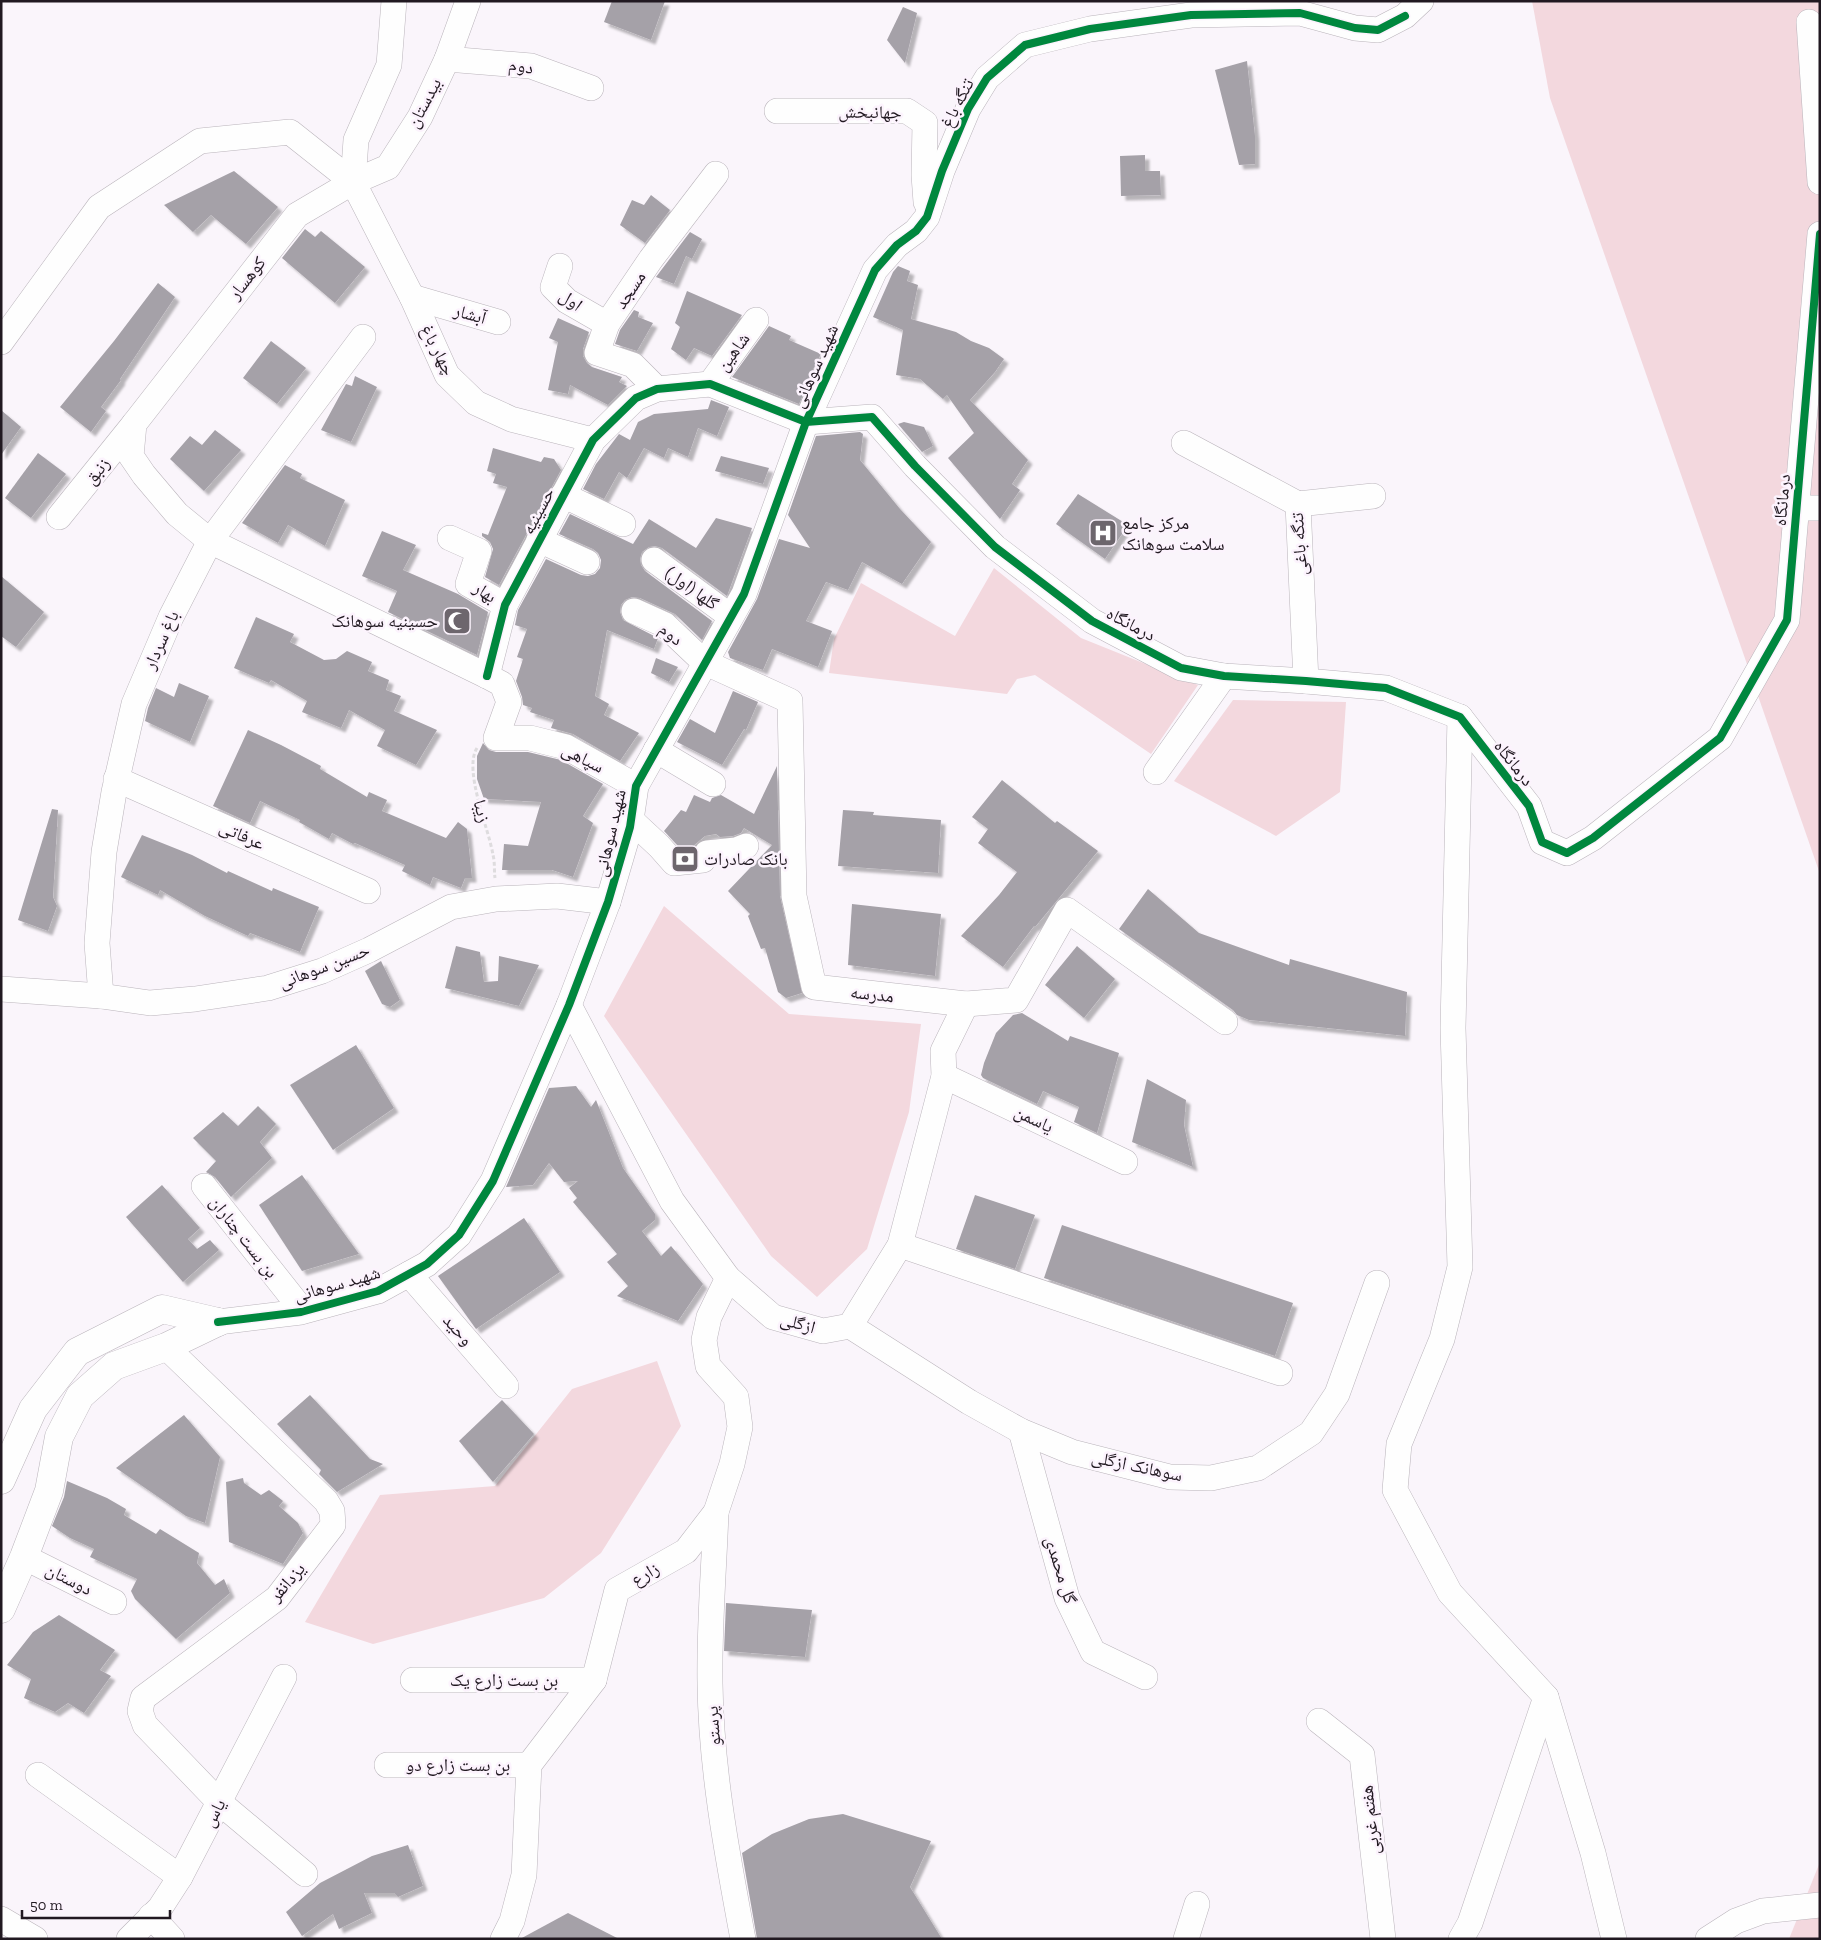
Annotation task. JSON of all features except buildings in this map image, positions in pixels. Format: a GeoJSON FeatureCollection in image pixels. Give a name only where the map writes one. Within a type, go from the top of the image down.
{"type":"FeatureCollection","features":[{"type":"Feature","properties":{"kind":"main road","name":"شهید سوهانی"},"geometry":{"type":"LineString","coordinates":[[1,1480],[33,1410],[77,1352],[162,1309],[218,1322]]}},
{"type":"Feature","properties":{"kind":"main road","name":"شهید سوهانی"},"geometry":{"type":"LineString","coordinates":[[1,1609],[49,1491],[59,1437],[80,1396],[114,1366],[166,1347],[218,1322]]}},
{"type":"Feature","properties":{"kind":"street"},"geometry":{"type":"LineString","coordinates":[[353,182],[356,140],[389,65],[394,1]]}},
{"type":"Feature","properties":{"kind":"street","name":"بیدستان"},"geometry":{"type":"LineString","coordinates":[[353,182],[388,167],[420,117],[447,59],[468,1]]}},
{"type":"Feature","properties":{"kind":"street","name":"تنگه باغ"},"geometry":{"type":"LineString","coordinates":[[927,217],[942,171],[968,109],[987,78],[1025,45],[1090,29],[1191,15],[1300,13],[1355,28],[1378,30],[1408,6]]}},
{"type":"Feature","properties":{"kind":"street"},"geometry":{"type":"LineString","coordinates":[[1809,22],[1820,182]]}},
{"type":"Feature","properties":{"kind":"street","name":"دوم"},"geometry":{"type":"LineString","coordinates":[[447,59],[531,66],[591,88]]}},
{"type":"Feature","properties":{"kind":"street","name":"جهانبخش"},"geometry":{"type":"LineString","coordinates":[[777,111],[907,111],[925,122],[924,175],[927,217]]}},
{"type":"Feature","properties":{"kind":"street"},"geometry":{"type":"LineString","coordinates":[[1,342],[99,207],[200,140],[290,132],[353,182]]}},
{"type":"Feature","properties":{"kind":"street","name":"مسجد"},"geometry":{"type":"LineString","coordinates":[[657,389],[632,366],[597,353],[607,324],[651,259],[716,174]]}},
{"type":"Feature","properties":{"kind":"street","name":"چهار باغ"},"geometry":{"type":"LineString","coordinates":[[353,182],[412,297],[447,375],[476,403],[511,419],[593,440]]}},
{"type":"Feature","properties":{"kind":"street","name":"کوهسار"},"geometry":{"type":"LineString","coordinates":[[134,424],[297,215],[353,182]]}},
{"type":"Feature","properties":{"kind":"street","name":"شهید سوهانی"},"geometry":{"type":"LineString","coordinates":[[218,1322],[302,1311],[378,1291],[427,1264],[459,1235],[493,1181],[569,1005],[608,902],[631,820],[636,786],[704,662],[744,594],[806,422],[875,270],[897,245],[916,231],[927,217]]}},
{"type":"Feature","properties":{"kind":"street","name":"درمانگاه"},"geometry":{"type":"LineString","coordinates":[[806,422],[872,417],[915,466],[995,548],[1092,621],[1181,668],[1224,676],[1386,688],[1460,717],[1529,806],[1542,842],[1567,853],[1593,838],[1720,738],[1787,620],[1808,508],[1820,234]]}},
{"type":"Feature","properties":{"kind":"street","name":"اول"},"geometry":{"type":"LineString","coordinates":[[560,266],[553,287],[568,301],[607,324]]}},
{"type":"Feature","properties":{"kind":"street","name":"آبشار"},"geometry":{"type":"LineString","coordinates":[[412,297],[498,322]]}},
{"type":"Feature","properties":{"kind":"street","name":"شاهین"},"geometry":{"type":"LineString","coordinates":[[710,384],[756,320]]}},
{"type":"Feature","properties":{"kind":"street","name":"باغ سردار"},"geometry":{"type":"LineString","coordinates":[[101,996],[97,943],[104,852],[116,779],[134,704],[171,617],[210,541],[363,337]]}},
{"type":"Feature","properties":{"kind":"street"},"geometry":{"type":"LineString","coordinates":[[710,384],[806,422]]}},
{"type":"Feature","properties":{"kind":"street","name":"حسینیه"},"geometry":{"type":"LineString","coordinates":[[488,676],[505,605],[593,440],[636,398],[657,389],[710,384]]}},
{"type":"Feature","properties":{"kind":"street"},"geometry":{"type":"LineString","coordinates":[[134,424],[131,456],[144,475],[177,514],[210,541],[502,684],[509,702],[496,738]]}},
{"type":"Feature","properties":{"kind":"street","name":"زنبق"},"geometry":{"type":"LineString","coordinates":[[59,517],[134,424]]}},
{"type":"Feature","properties":{"kind":"street","name":"تنگه باغی"},"geometry":{"type":"LineString","coordinates":[[1184,443],[1298,504],[1306,681]]}},
{"type":"Feature","properties":{"kind":"street"},"geometry":{"type":"LineString","coordinates":[[563,495],[624,524]]}},
{"type":"Feature","properties":{"kind":"street"},"geometry":{"type":"LineString","coordinates":[[1298,504],[1374,496]]}},
{"type":"Feature","properties":{"kind":"street","name":"بهار"},"geometry":{"type":"LineString","coordinates":[[450,538],[479,551],[468,584],[505,605]]}},
{"type":"Feature","properties":{"kind":"street"},"geometry":{"type":"LineString","coordinates":[[539,540],[587,562]]}},
{"type":"Feature","properties":{"kind":"street","name":"گلها (اول)"},"geometry":{"type":"LineString","coordinates":[[654,560],[730,616]]}},
{"type":"Feature","properties":{"kind":"street","name":"دوم"},"geometry":{"type":"LineString","coordinates":[[634,611],[665,626],[704,662]]}},
{"type":"Feature","properties":{"kind":"street","name":"مدرسه"},"geometry":{"type":"LineString","coordinates":[[704,662],[790,701],[794,896],[814,988],[966,1004],[1016,1000],[1067,910],[1225,1022]]}},
{"type":"Feature","properties":{"kind":"street"},"geometry":{"type":"LineString","coordinates":[[1156,772],[1224,676]]}},
{"type":"Feature","properties":{"kind":"street"},"geometry":{"type":"LineString","coordinates":[[1460,717],[1454,1028],[1460,1267],[1442,1339],[1398,1444],[1394,1490],[1450,1593],[1546,1697],[1593,1853],[1614,1939]]}},
{"type":"Feature","properties":{"kind":"street","name":"سپاهی"},"geometry":{"type":"LineString","coordinates":[[496,738],[530,738],[566,747],[636,786]]}},
{"type":"Feature","properties":{"kind":"street"},"geometry":{"type":"LineString","coordinates":[[656,750],[713,784]]}},
{"type":"Feature","properties":{"kind":"street","name":"عرفاتی"},"geometry":{"type":"LineString","coordinates":[[116,779],[368,891]]}},
{"type":"Feature","properties":{"kind":"street"},"geometry":{"type":"LineString","coordinates":[[631,820],[674,863],[703,860],[707,853],[736,850],[746,846]]}},
{"type":"Feature","properties":{"kind":"street","name":"حسین سوهانی"},"geometry":{"type":"LineString","coordinates":[[1,989],[101,996],[150,1003],[268,988],[322,971],[369,950],[452,907],[496,899],[557,896],[608,902]]}},
{"type":"Feature","properties":{"kind":"street"},"geometry":{"type":"LineString","coordinates":[[850,1326],[900,1245],[944,1076],[942,1051],[966,1004]]}},
{"type":"Feature","properties":{"kind":"street","name":"ازگلی"},"geometry":{"type":"LineString","coordinates":[[569,1005],[672,1200],[728,1278],[773,1317],[823,1331],[850,1326]]}},
{"type":"Feature","properties":{"kind":"street","name":"یاسمن"},"geometry":{"type":"LineString","coordinates":[[944,1076],[1125,1162]]}},
{"type":"Feature","properties":{"kind":"street","name":"بن بست چناران"},"geometry":{"type":"LineString","coordinates":[[204,1186],[302,1311]]}},
{"type":"Feature","properties":{"kind":"street"},"geometry":{"type":"LineString","coordinates":[[900,1245],[1280,1373]]}},
{"type":"Feature","properties":{"kind":"street","name":"وحید"},"geometry":{"type":"LineString","coordinates":[[409,1274],[506,1386]]}},
{"type":"Feature","properties":{"kind":"street","name":"زارع"},"geometry":{"type":"LineString","coordinates":[[528,1765],[594,1680],[617,1590],[686,1551],[716,1512],[732,1464],[740,1426],[736,1397],[708,1366],[704,1340],[709,1317],[728,1278]]}},
{"type":"Feature","properties":{"kind":"street","name":"سوهانک ازگلی"},"geometry":{"type":"LineString","coordinates":[[850,1326],[970,1402],[1021,1430],[1072,1452],[1170,1478],[1211,1478],[1258,1468],[1312,1433],[1338,1394],[1377,1283]]}},
{"type":"Feature","properties":{"kind":"street","name":"یزدانفر"},"geometry":{"type":"LineString","coordinates":[[166,1347],[326,1501],[332,1510],[333,1525],[277,1598],[143,1698],[140,1711],[145,1725],[219,1802],[305,1874]]}},
{"type":"Feature","properties":{"kind":"street","name":"گل محمدی"},"geometry":{"type":"LineString","coordinates":[[1021,1430],[1067,1598],[1093,1652],[1145,1677]]}},
{"type":"Feature","properties":{"kind":"street","name":"پرستو"},"geometry":{"type":"LineString","coordinates":[[716,1512],[710,1682],[712,1732],[724,1837],[743,1939]]}},
{"type":"Feature","properties":{"kind":"street","name":"دوستان"},"geometry":{"type":"LineString","coordinates":[[24,1556],[114,1602]]}},
{"type":"Feature","properties":{"kind":"street","name":"یاس"},"geometry":{"type":"LineString","coordinates":[[129,1939],[160,1908],[180,1877],[284,1677]]}},
{"type":"Feature","properties":{"kind":"street","name":"بن بست زارع یک"},"geometry":{"type":"LineString","coordinates":[[414,1680],[594,1680]]}},
{"type":"Feature","properties":{"kind":"street"},"geometry":{"type":"LineString","coordinates":[[1462,1939],[1470,1923],[1546,1697]]}},
{"type":"Feature","properties":{"kind":"street","name":"هفتم غربی"},"geometry":{"type":"LineString","coordinates":[[1319,1722],[1362,1755],[1384,1939]]}},
{"type":"Feature","properties":{"kind":"street","name":"بن بست زارع دو"},"geometry":{"type":"LineString","coordinates":[[387,1765],[528,1765]]}},
{"type":"Feature","properties":{"kind":"street"},"geometry":{"type":"LineString","coordinates":[[503,1939],[512,1921],[524,1875],[528,1765]]}},
{"type":"Feature","properties":{"kind":"street"},"geometry":{"type":"LineString","coordinates":[[38,1776],[180,1877]]}},
{"type":"Feature","properties":{"kind":"street"},"geometry":{"type":"LineString","coordinates":[[1186,1939],[1198,1904]]}},
{"type":"Feature","properties":{"kind":"street"},"geometry":{"type":"LineString","coordinates":[[1708,1939],[1736,1921],[1763,1911],[1820,1905]]}},
{"type":"Feature","properties":{"kind":"street"},"geometry":{"type":"LineString","coordinates":[[151,1916],[172,1939]]}},
{"type":"Feature","properties":{"kind":"street"},"geometry":{"type":"LineString","coordinates":[[1,1919],[35,1939]]}},
{"type":"Feature","properties":{"kind":"street"},"geometry":{"type":"LineString","coordinates":[[1384,1939],[1401,1939]]}},
{"type":"Feature","properties":{"kind":"shaded area"},"geometry":{"type":"Polygon","coordinates":[[[1532,1],[1820,1],[1820,874],[1550,98],[1532,1]]]}},
{"type":"Feature","properties":{"kind":"shaded area"},"geometry":{"type":"Polygon","coordinates":[[[994,568],[1081,638],[1198,685],[1151,754],[1035,675],[1017,679],[1007,694],[829,673],[834,639],[861,583],[955,636],[994,568]]]}},
{"type":"Feature","properties":{"kind":"shaded area"},"geometry":{"type":"Polygon","coordinates":[[[1233,700],[1346,702],[1340,792],[1276,836],[1174,781],[1233,700]]]}},
{"type":"Feature","properties":{"kind":"shaded area"},"geometry":{"type":"Polygon","coordinates":[[[664,906],[789,1014],[921,1024],[909,1112],[867,1249],[817,1297],[771,1256],[604,1016],[664,906]]]}},
{"type":"Feature","properties":{"kind":"shaded area"},"geometry":{"type":"Polygon","coordinates":[[[657,1361],[681,1426],[601,1553],[544,1598],[373,1644],[305,1622],[380,1495],[495,1486],[572,1389],[657,1361]]]}},
{"type":"Feature","properties":{"kind":"shaded area"},"geometry":{"type":"Polygon","coordinates":[[[1820,1862],[1820,1939],[1789,1939],[1820,1862]]]}},
{"type":"Feature","properties":{"kind":"cycle path"},"geometry":{"type":"LineString","coordinates":[[218,1322],[301,1312],[378,1291],[427,1264],[459,1235],[493,1181],[569,1005],[608,902],[630,827],[636,786],[744,594],[806,422],[875,270],[897,245],[916,231],[927,217],[942,171],[968,109],[987,78],[1025,45],[1090,29],[1191,15],[1300,13],[1355,28],[1378,30],[1405,16]]}},
{"type":"Feature","properties":{"kind":"cycle path"},"geometry":{"type":"LineString","coordinates":[[487,676],[505,605],[593,440],[636,398],[657,389],[710,384],[806,422],[872,417],[915,466],[995,547],[1092,621],[1181,668],[1224,676],[1386,688],[1460,717],[1529,806],[1542,842],[1567,853],[1593,838],[1720,738],[1787,620],[1820,234]]}},
{"type":"Feature","properties":{"kind":"place","name":"مرکز جامع سلامت سوهانک"},"geometry":{"type":"Point","coordinates":[1103,533]}},
{"type":"Feature","properties":{"kind":"place","name":"حسینیه سوهانک"},"geometry":{"type":"Point","coordinates":[457,621]}},
{"type":"Feature","properties":{"kind":"place","name":"بانک صادرات"},"geometry":{"type":"Point","coordinates":[685,859]}}]}
